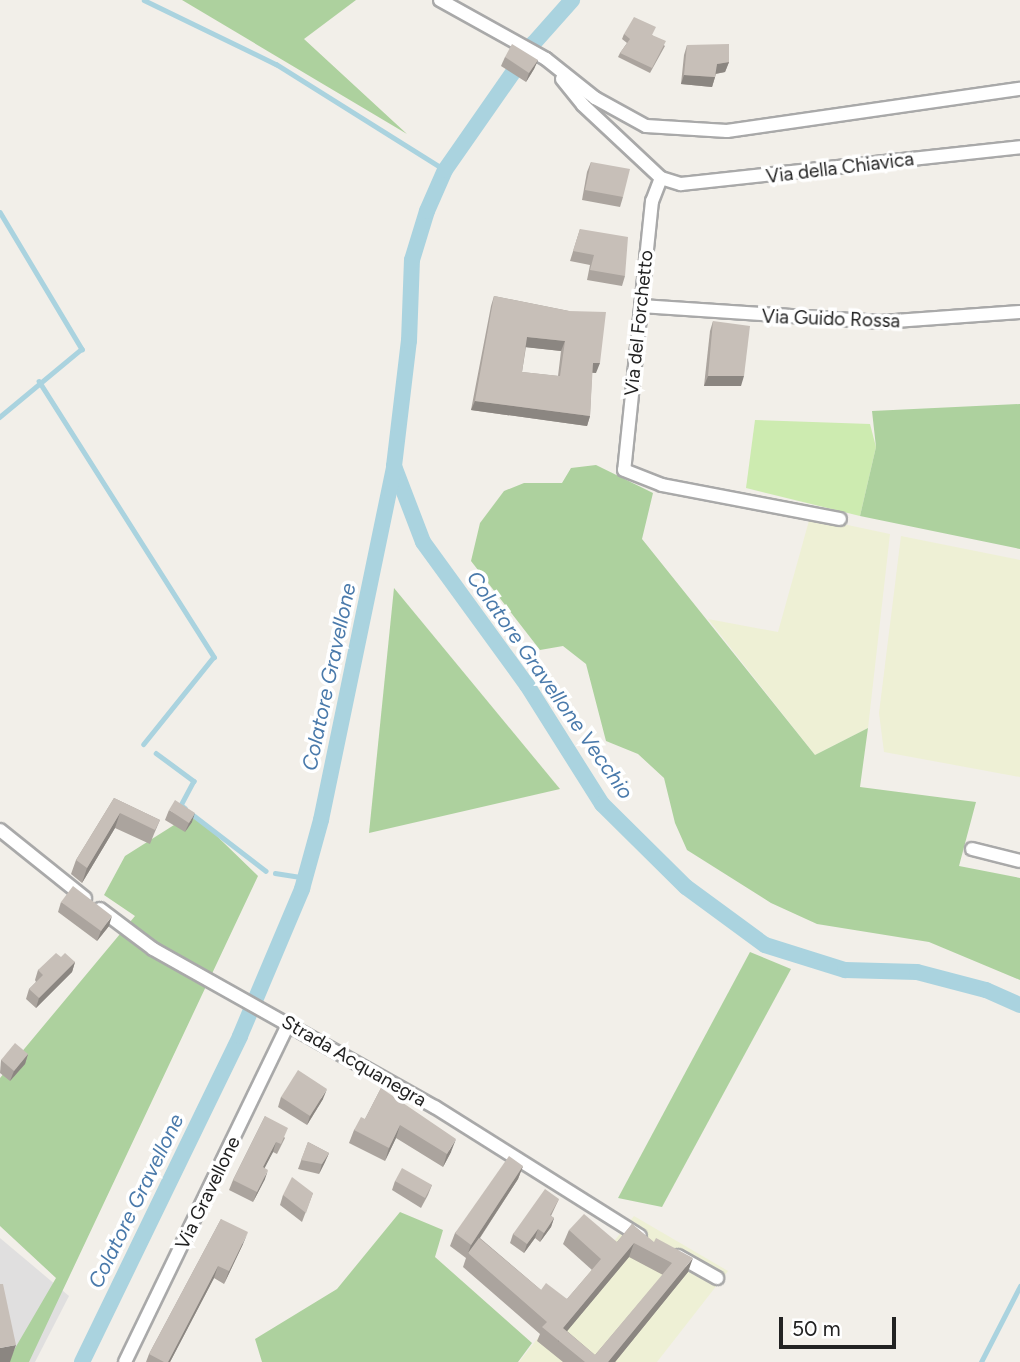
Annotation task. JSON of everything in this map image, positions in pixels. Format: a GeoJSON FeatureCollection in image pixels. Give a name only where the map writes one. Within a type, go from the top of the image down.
{"type":"FeatureCollection","features":[{"type":"Feature","properties":{"kind":"street"},"geometry":{"type":"LineString","coordinates":[[440,0],[517,42],[620,115],[646,126],[727,131],[1020,89]]}},
{"type":"Feature","properties":{"kind":"street"},"geometry":{"type":"LineString","coordinates":[[546,60],[583,105],[661,178]]}},
{"type":"Feature","properties":{"kind":"street","name":"Via della Chiavica"},"geometry":{"type":"LineString","coordinates":[[661,178],[689,185],[1020,147]]}},
{"type":"Feature","properties":{"kind":"street","name":"Via del Forchetto"},"geometry":{"type":"LineString","coordinates":[[661,178],[652,201],[624,470],[662,485],[839,519]]}},
{"type":"Feature","properties":{"kind":"street","name":"Via Guido Rossa"},"geometry":{"type":"LineString","coordinates":[[641,306],[881,322],[1020,312]]}},
{"type":"Feature","properties":{"kind":"street","name":"Strada Acquanegra"},"geometry":{"type":"LineString","coordinates":[[0,830],[153,949],[435,1107],[658,1246],[717,1278]]}},
{"type":"Feature","properties":{"kind":"street"},"geometry":{"type":"LineString","coordinates":[[972,849],[1020,861]]}},
{"type":"Feature","properties":{"kind":"street","name":"Via Gravellone"},"geometry":{"type":"LineString","coordinates":[[125,1362],[289,1023]]}},
{"type":"Feature","properties":{"kind":"shaded area"},"geometry":{"type":"Polygon","coordinates":[[[0,1238],[69,1296],[35,1362],[0,1362],[0,1238]]]}},
{"type":"Feature","properties":{"kind":"green space"},"geometry":{"type":"Polygon","coordinates":[[[182,0],[356,0],[304,39],[407,134],[182,0]]]}},
{"type":"Feature","properties":{"kind":"green space"},"geometry":{"type":"Polygon","coordinates":[[[1020,404],[1020,549],[860,516],[876,447],[872,411],[1020,404]]]}},
{"type":"Feature","properties":{"kind":"green space"},"geometry":{"type":"Polygon","coordinates":[[[755,420],[870,424],[876,447],[860,516],[746,488],[755,420]]]}},
{"type":"Feature","properties":{"kind":"green space"},"geometry":{"type":"Polygon","coordinates":[[[596,465],[653,493],[642,539],[815,755],[868,728],[860,787],[976,802],[959,866],[1020,878],[1020,980],[929,942],[817,924],[771,903],[687,850],[675,823],[664,778],[638,754],[606,741],[586,664],[563,646],[540,650],[471,561],[480,523],[504,491],[524,483],[562,483],[571,468],[596,465]]]}},
{"type":"Feature","properties":{"kind":"green space"},"geometry":{"type":"Polygon","coordinates":[[[810,517],[890,534],[868,728],[815,755],[708,619],[778,632],[810,517]]]}},
{"type":"Feature","properties":{"kind":"green space"},"geometry":{"type":"Polygon","coordinates":[[[901,536],[1020,560],[1020,777],[884,752],[879,713],[901,536]]]}},
{"type":"Feature","properties":{"kind":"green space"},"geometry":{"type":"Polygon","coordinates":[[[394,588],[560,789],[369,833],[394,588]]]}},
{"type":"Feature","properties":{"kind":"green space"},"geometry":{"type":"Polygon","coordinates":[[[193,813],[258,876],[29,1362],[7,1362],[56,1278],[0,1226],[0,1078],[135,916],[104,895],[125,856],[193,813]]]}},
{"type":"Feature","properties":{"kind":"green space"},"geometry":{"type":"Polygon","coordinates":[[[750,952],[791,969],[662,1207],[618,1198],[750,952]]]}},
{"type":"Feature","properties":{"kind":"green space"},"geometry":{"type":"Polygon","coordinates":[[[400,1212],[443,1230],[435,1257],[532,1343],[518,1362],[262,1362],[255,1339],[337,1289],[400,1212]]]}},
{"type":"Feature","properties":{"kind":"green space"},"geometry":{"type":"Polygon","coordinates":[[[634,1216],[728,1271],[657,1362],[519,1362],[634,1216]]]}},
{"type":"Feature","properties":{"kind":"building"},"geometry":{"type":"Polygon","coordinates":[[[634,17],[656,27],[652,35],[666,41],[652,68],[620,53],[630,39],[624,34],[634,17]]]}},
{"type":"Feature","properties":{"kind":"building"},"geometry":{"type":"Polygon","coordinates":[[[512,44],[538,60],[529,73],[505,57],[512,44]]]}},
{"type":"Feature","properties":{"kind":"building"},"geometry":{"type":"Polygon","coordinates":[[[729,44],[729,62],[717,64],[715,77],[684,75],[687,45],[729,44]]]}},
{"type":"Feature","properties":{"kind":"building"},"geometry":{"type":"Polygon","coordinates":[[[591,162],[630,169],[623,197],[585,190],[591,162]]]}},
{"type":"Feature","properties":{"kind":"building"},"geometry":{"type":"Polygon","coordinates":[[[580,229],[628,237],[625,276],[590,270],[594,255],[573,251],[580,229]]]}},
{"type":"Feature","properties":{"kind":"building"},"geometry":{"type":"Polygon","coordinates":[[[494,296],[569,311],[606,312],[600,363],[593,363],[590,416],[475,401],[494,296]],[[527,337],[522,372],[560,376],[565,341],[527,337]]]}},
{"type":"Feature","properties":{"kind":"building"},"geometry":{"type":"Polygon","coordinates":[[[713,321],[750,326],[744,376],[708,376],[713,321]]]}},
{"type":"Feature","properties":{"kind":"building"},"geometry":{"type":"Polygon","coordinates":[[[114,798],[160,820],[155,830],[120,813],[87,868],[76,860],[114,798]]]}},
{"type":"Feature","properties":{"kind":"building"},"geometry":{"type":"Polygon","coordinates":[[[175,800],[195,813],[189,823],[169,810],[175,800]]]}},
{"type":"Feature","properties":{"kind":"building"},"geometry":{"type":"Polygon","coordinates":[[[73,886],[112,916],[101,931],[61,902],[73,886]]]}},
{"type":"Feature","properties":{"kind":"building"},"geometry":{"type":"Polygon","coordinates":[[[56,953],[61,957],[65,953],[75,962],[39,998],[29,989],[43,975],[38,970],[56,953]]]}},
{"type":"Feature","properties":{"kind":"building"},"geometry":{"type":"Polygon","coordinates":[[[15,1043],[28,1054],[14,1071],[1,1060],[15,1043]]]}},
{"type":"Feature","properties":{"kind":"building"},"geometry":{"type":"Polygon","coordinates":[[[298,1070],[327,1089],[310,1116],[281,1097],[298,1070]]]}},
{"type":"Feature","properties":{"kind":"building"},"geometry":{"type":"Polygon","coordinates":[[[381,1088],[456,1139],[447,1154],[400,1125],[389,1148],[354,1130],[361,1117],[365,1119],[381,1088]]]}},
{"type":"Feature","properties":{"kind":"building"},"geometry":{"type":"Polygon","coordinates":[[[265,1116],[288,1128],[281,1144],[276,1142],[263,1167],[268,1170],[257,1192],[233,1180],[265,1116]]]}},
{"type":"Feature","properties":{"kind":"building"},"geometry":{"type":"Polygon","coordinates":[[[308,1142],[329,1153],[322,1164],[301,1160],[308,1142]]]}},
{"type":"Feature","properties":{"kind":"building"},"geometry":{"type":"Polygon","coordinates":[[[509,1156],[523,1166],[471,1245],[455,1233],[509,1156]]]}},
{"type":"Feature","properties":{"kind":"building"},"geometry":{"type":"Polygon","coordinates":[[[402,1168],[432,1185],[425,1198],[395,1181],[402,1168]]]}},
{"type":"Feature","properties":{"kind":"building"},"geometry":{"type":"Polygon","coordinates":[[[292,1177],[313,1193],[306,1213],[283,1195],[292,1177]]]}},
{"type":"Feature","properties":{"kind":"building"},"geometry":{"type":"Polygon","coordinates":[[[545,1189],[559,1199],[550,1215],[554,1218],[544,1233],[538,1229],[527,1244],[513,1234],[545,1189]]]}},
{"type":"Feature","properties":{"kind":"building"},"geometry":{"type":"Polygon","coordinates":[[[584,1214],[617,1242],[632,1224],[654,1242],[656,1238],[693,1258],[608,1362],[585,1362],[542,1327],[547,1322],[468,1253],[479,1238],[541,1290],[546,1283],[567,1299],[601,1259],[569,1230],[584,1214]],[[634,1243],[563,1328],[595,1355],[672,1263],[634,1243]]]}},
{"type":"Feature","properties":{"kind":"building"},"geometry":{"type":"Polygon","coordinates":[[[221,1219],[248,1232],[229,1271],[218,1266],[168,1362],[164,1362],[149,1354],[221,1219]]]}},
{"type":"Feature","properties":{"kind":"building"},"geometry":{"type":"Polygon","coordinates":[[[0,1284],[3,1284],[16,1345],[0,1348],[0,1284]]]}},
{"type":"Feature","properties":{"kind":"waterway"},"geometry":{"type":"LineString","coordinates":[[144,0],[276,64],[445,170]]}},
{"type":"Feature","properties":{"kind":"waterway","name":"Colatore Gravellone"},"geometry":{"type":"LineString","coordinates":[[82,1362],[240,1036],[302,889],[321,820],[394,466],[409,341],[412,260],[427,211],[445,170],[533,44],[572,0]]}},
{"type":"Feature","properties":{"kind":"waterway"},"geometry":{"type":"LineString","coordinates":[[0,212],[82,349],[0,417]]}},
{"type":"Feature","properties":{"kind":"waterway"},"geometry":{"type":"LineString","coordinates":[[39,381],[214,657],[144,744]]}},
{"type":"Feature","properties":{"kind":"waterway","name":"Colatore Gravellone Vecchio"},"geometry":{"type":"LineString","coordinates":[[394,466],[423,542],[527,685],[602,804],[686,887],[765,945],[845,970],[917,972],[986,990],[1020,1005]]}},
{"type":"Feature","properties":{"kind":"waterway"},"geometry":{"type":"LineString","coordinates":[[156,753],[194,781],[181,805],[185,808]]}},
{"type":"Feature","properties":{"kind":"waterway"},"geometry":{"type":"LineString","coordinates":[[192,814],[266,871]]}},
{"type":"Feature","properties":{"kind":"waterway"},"geometry":{"type":"LineString","coordinates":[[275,873],[305,878]]}},
{"type":"Feature","properties":{"kind":"waterway"},"geometry":{"type":"LineString","coordinates":[[981,1362],[1020,1286]]}}]}
